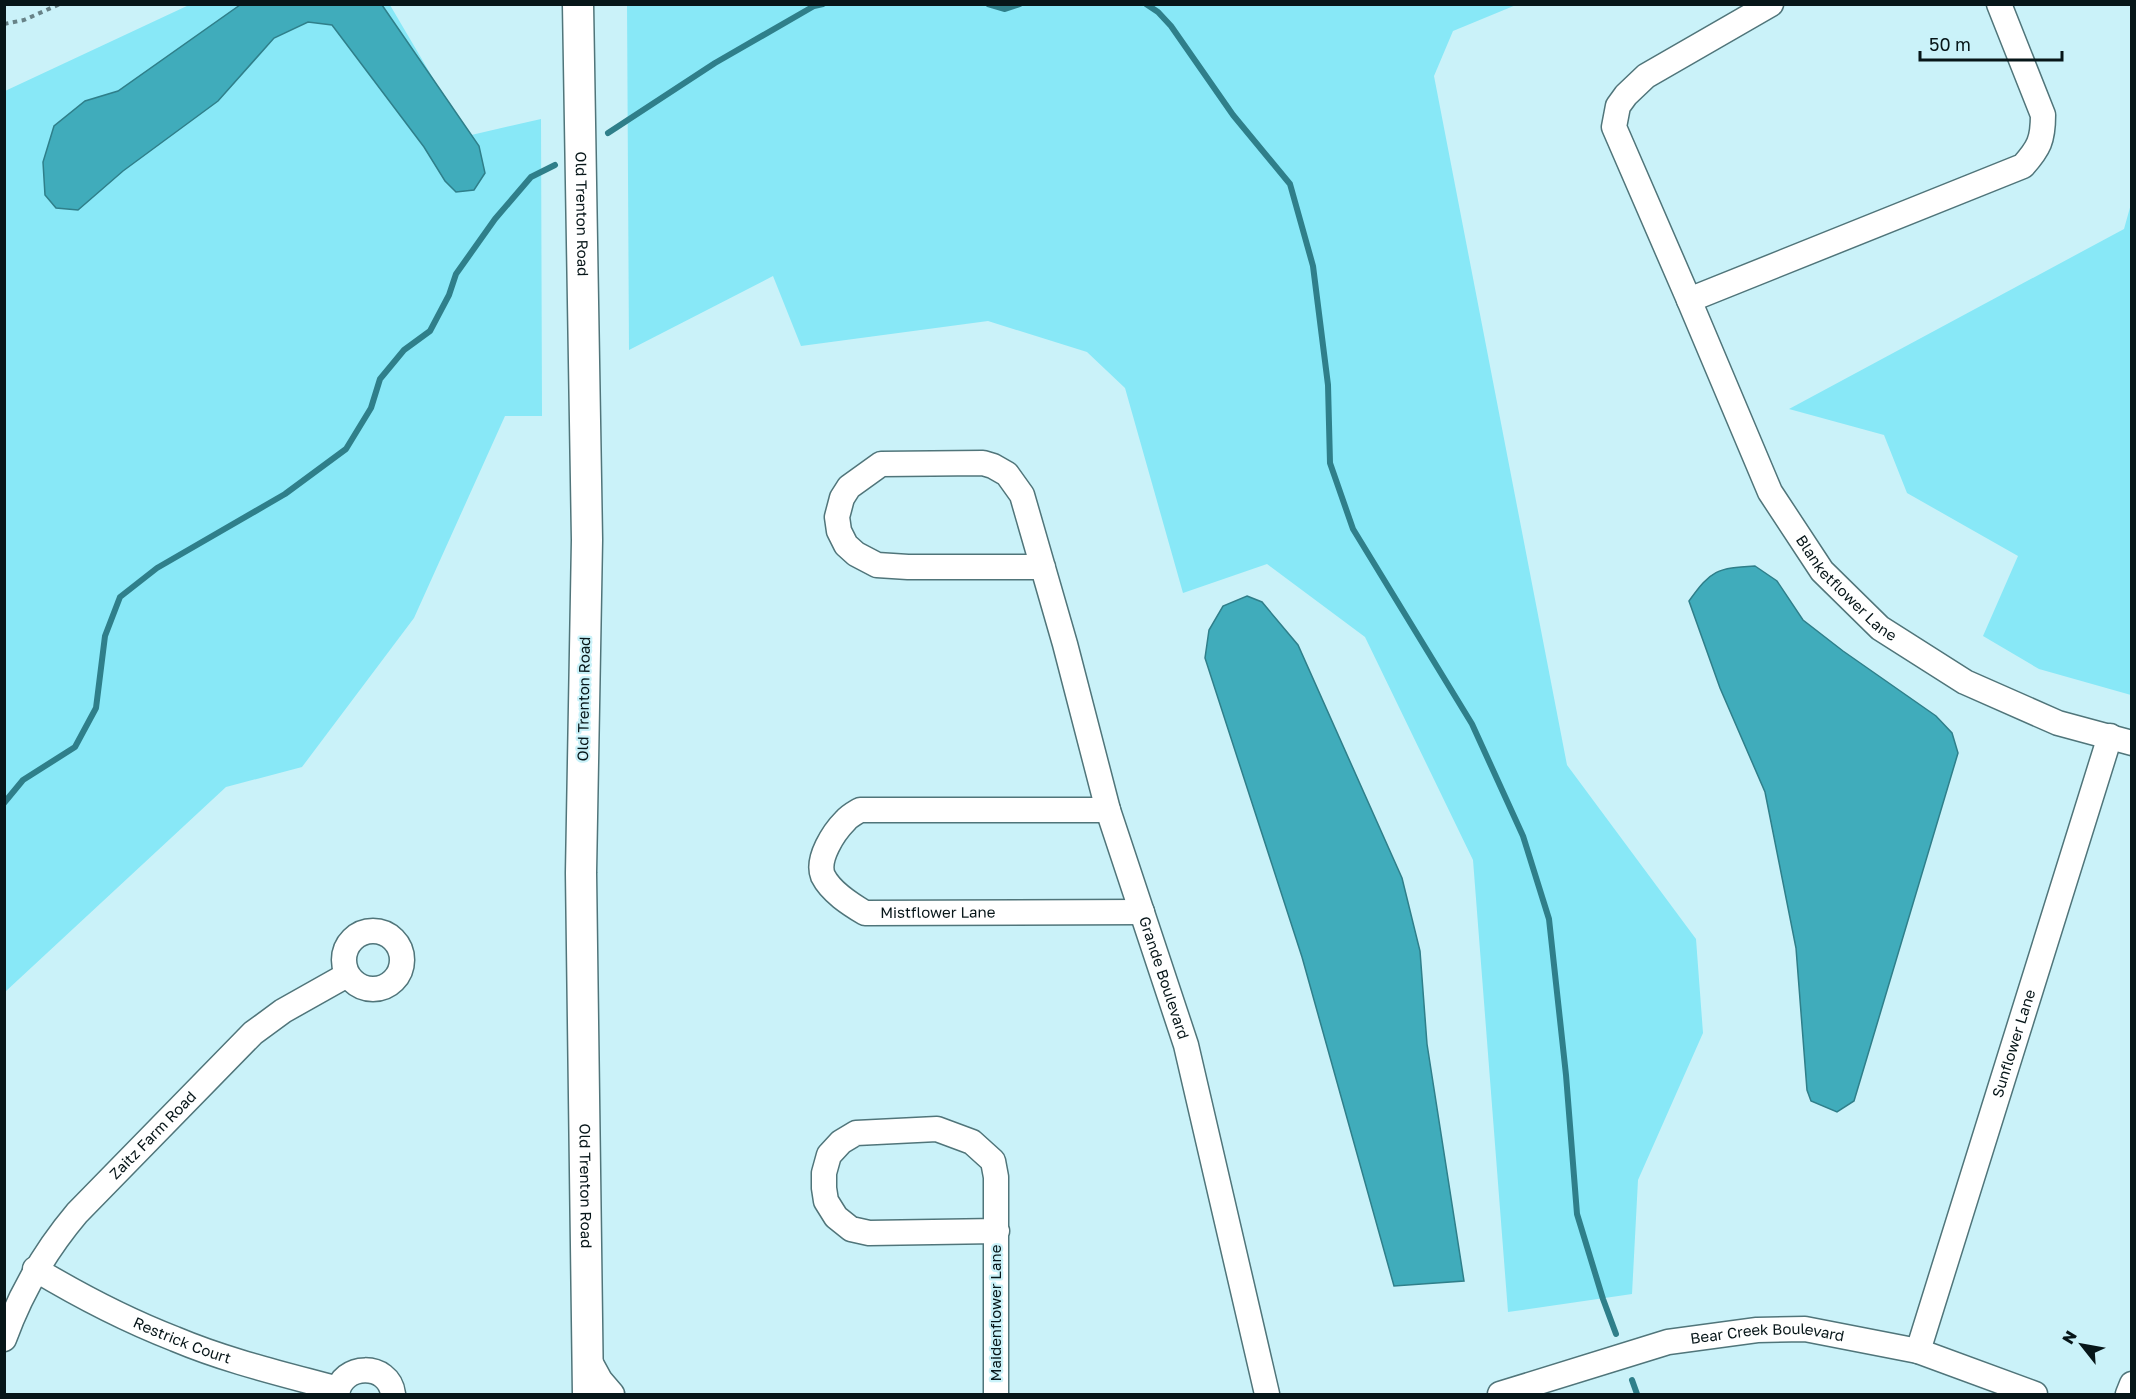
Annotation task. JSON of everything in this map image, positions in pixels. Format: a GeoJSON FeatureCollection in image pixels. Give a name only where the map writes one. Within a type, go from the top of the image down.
{"type":"FeatureCollection","features":[{"type":"Feature","properties":{"kind":"main road","name":"Old Trenton Road"},"geometry":{"type":"LineString","coordinates":[[578,4],[587,540],[581,873],[588,1395]]}},
{"type":"Feature","properties":{"kind":"street","name":"Blanketflower Lane"},"geometry":{"type":"LineString","coordinates":[[1771,4],[1646,76],[1618,106],[1614,127],[1770,492],[1822,571],[1881,628],[1965,682],[2058,723],[2121,740]]}},
{"type":"Feature","properties":{"kind":"street"},"geometry":{"type":"LineString","coordinates":[[1689,300],[2023,166],[2036,152],[2043,134],[2043,115],[1999,4]]}},
{"type":"Feature","properties":{"kind":"street","name":"Grande Boulevard"},"geometry":{"type":"LineString","coordinates":[[1042,567],[877,565],[856,554],[846,545],[839,531],[837,518],[842,498],[849,487],[881,464],[983,464],[993,466],[1007,474],[1022,495],[1042,567],[1108,810],[1186,1045],[1267,1395]]}},
{"type":"Feature","properties":{"kind":"street","name":"Sunflower Lane"},"geometry":{"type":"LineString","coordinates":[[1918,1351],[2121,740]]}},
{"type":"Feature","properties":{"kind":"street","name":"Mistflower Lane"},"geometry":{"type":"LineString","coordinates":[[1108,810],[860,810],[846,820],[834,836],[822,862],[823,875],[846,901],[865,913],[1142,912]]}},
{"type":"Feature","properties":{"kind":"street","name":"Zaitz Farm Road"},"geometry":{"type":"LineString","coordinates":[[4,1339],[14,1311],[35,1269],[58,1235],[77,1213],[252,1033],[283,1011],[347,975]]}},
{"type":"Feature","properties":{"kind":"street","name":"Maidenflower Lane"},"geometry":{"type":"LineString","coordinates":[[996,1395],[997,1232],[996,1178],[993,1161],[981,1149],[957,1135],[937,1129],[856,1133],[841,1142],[829,1155],[824,1173],[826,1201],[836,1217],[851,1228],[869,1233],[997,1232]]}},
{"type":"Feature","properties":{"kind":"street","name":"Restrick Court"},"geometry":{"type":"LineString","coordinates":[[35,1269],[122,1317],[176,1340],[337,1392],[343,1379],[351,1373],[367,1370],[376,1372],[385,1378],[393,1395]]}},
{"type":"Feature","properties":{"kind":"street","name":"Bear Creek Boulevard"},"geometry":{"type":"LineString","coordinates":[[1500,1395],[1668,1342],[1757,1330],[1805,1329],[1918,1351],[2035,1395]]}},
{"type":"Feature","properties":{"kind":"street"},"geometry":{"type":"LineString","coordinates":[[588,1358],[600,1380],[612,1395]]}},
{"type":"Feature","properties":{"kind":"street"},"geometry":{"type":"LineString","coordinates":[[2128,1395],[2132,1384]]}},
{"type":"Feature","properties":{"kind":"path"},"geometry":{"type":"LineString","coordinates":[[4,24],[24,20],[60,4]]}},
{"type":"Feature","properties":{"kind":"shaded area"},"geometry":{"type":"Polygon","coordinates":[[[189,5],[390,5],[467,136],[541,119],[542,416],[505,416],[414,618],[302,767],[226,787],[5,992],[5,91],[189,5]]]}},
{"type":"Feature","properties":{"kind":"shaded area"},"geometry":{"type":"Polygon","coordinates":[[[240,5],[382,5],[479,146],[485,173],[474,190],[456,192],[445,181],[424,147],[332,25],[308,22],[274,38],[218,101],[123,171],[78,210],[56,208],[45,195],[43,162],[54,126],[85,101],[118,91],[240,5]]]}},
{"type":"Feature","properties":{"kind":"shaded area"},"geometry":{"type":"Polygon","coordinates":[[[627,5],[1516,5],[1453,31],[1434,76],[1567,765],[1696,939],[1703,1033],[1638,1180],[1632,1294],[1508,1312],[1473,860],[1365,637],[1267,564],[1183,593],[1125,388],[1087,352],[988,321],[801,346],[773,276],[629,350],[627,5]]]}},
{"type":"Feature","properties":{"kind":"shaded area"},"geometry":{"type":"Polygon","coordinates":[[[2131,204],[2132,695],[2039,669],[1983,636],[2018,556],[1907,493],[1884,435],[1789,409],[2124,229],[2131,204]]]}},
{"type":"Feature","properties":{"kind":"shaded area"},"geometry":{"type":"Polygon","coordinates":[[[1755,566],[1777,581],[1803,620],[1936,716],[1952,733],[1958,753],[1854,1101],[1837,1112],[1811,1101],[1807,1090],[1796,948],[1765,792],[1720,688],[1689,601],[1703,583],[1716,573],[1732,568],[1755,566]]]}},
{"type":"Feature","properties":{"kind":"shaded area"},"geometry":{"type":"Polygon","coordinates":[[[1247,596],[1262,602],[1298,645],[1402,878],[1420,951],[1427,1044],[1464,1281],[1394,1286],[1302,957],[1205,658],[1209,630],[1223,606],[1247,596]]]}},
{"type":"Feature","properties":{"kind":"waterway"},"geometry":{"type":"LineString","coordinates":[[608,133],[715,63],[814,6],[823,4]]}},
{"type":"Feature","properties":{"kind":"waterway"},"geometry":{"type":"LineString","coordinates":[[988,4],[1005,9],[1020,4]]}},
{"type":"Feature","properties":{"kind":"waterway"},"geometry":{"type":"LineString","coordinates":[[1146,4],[1158,12],[1171,26],[1233,115],[1290,184],[1313,266],[1328,385],[1330,463],[1353,529],[1472,724],[1523,836],[1549,919],[1566,1075],[1577,1214],[1616,1334]]}},
{"type":"Feature","properties":{"kind":"waterway"},"geometry":{"type":"LineString","coordinates":[[4,803],[23,780],[75,747],[96,708],[105,636],[120,597],[157,568],[285,494],[346,449],[371,408],[380,379],[404,350],[430,331],[449,295],[456,274],[495,219],[531,177],[555,165]]}},
{"type":"Feature","properties":{"kind":"waterway"},"geometry":{"type":"LineString","coordinates":[[1632,1380],[1637,1394]]}}]}
